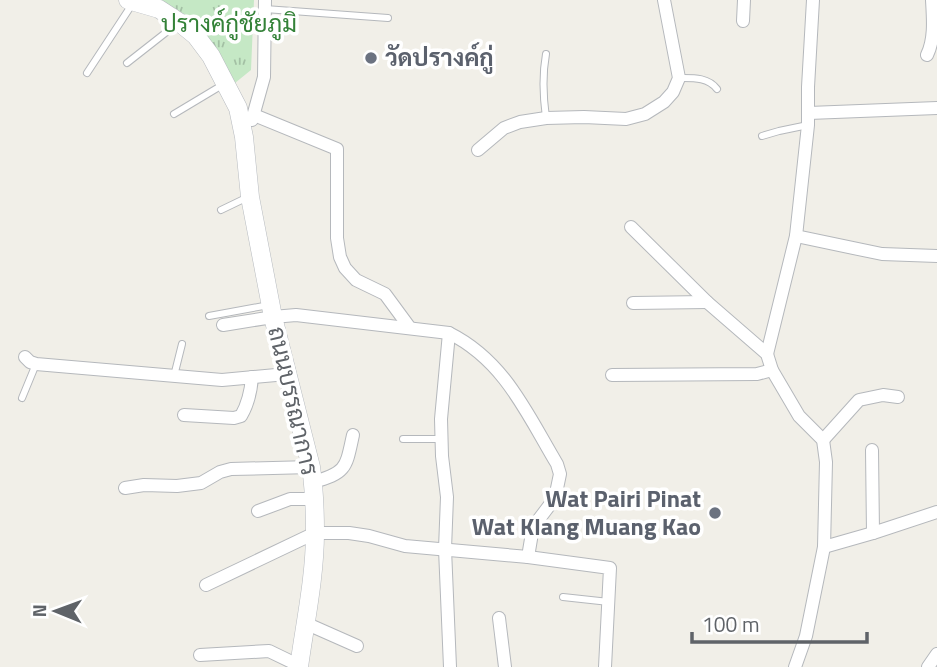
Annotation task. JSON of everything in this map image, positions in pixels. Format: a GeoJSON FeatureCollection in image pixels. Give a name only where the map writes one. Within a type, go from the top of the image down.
{"type":"FeatureCollection","features":[{"type":"Feature","properties":{"kind":"street"},"geometry":{"type":"LineString","coordinates":[[478,150],[504,128],[520,122],[546,118],[626,119],[645,114],[664,102],[673,92],[679,78],[664,0]]}},
{"type":"Feature","properties":{"kind":"street"},"geometry":{"type":"LineString","coordinates":[[743,22],[744,0]]}},
{"type":"Feature","properties":{"kind":"street"},"geometry":{"type":"LineString","coordinates":[[795,667],[806,636],[824,547],[826,462],[823,440],[799,416],[772,370],[767,354],[796,236],[809,119],[813,0]]}},
{"type":"Feature","properties":{"kind":"street"},"geometry":{"type":"LineString","coordinates":[[927,55],[931,46],[932,0]]}},
{"type":"Feature","properties":{"kind":"street","name":"ถนนบรรณาการ"},"geometry":{"type":"LineString","coordinates":[[131,1],[159,9],[196,36],[211,56],[238,108],[250,197],[272,311],[313,482],[316,533],[300,666]]}},
{"type":"Feature","properties":{"kind":"street"},"geometry":{"type":"LineString","coordinates":[[244,137],[254,115],[264,77],[265,4]]}},
{"type":"Feature","properties":{"kind":"street"},"geometry":{"type":"LineString","coordinates":[[809,119],[937,108]]}},
{"type":"Feature","properties":{"kind":"street"},"geometry":{"type":"LineString","coordinates":[[254,115],[337,149],[337,238],[340,257],[345,268],[356,280],[385,294],[410,328]]}},
{"type":"Feature","properties":{"kind":"street"},"geometry":{"type":"LineString","coordinates":[[631,227],[707,302],[767,354]]}},
{"type":"Feature","properties":{"kind":"street"},"geometry":{"type":"LineString","coordinates":[[796,236],[882,254],[937,256]]}},
{"type":"Feature","properties":{"kind":"street"},"geometry":{"type":"LineString","coordinates":[[633,303],[707,302]]}},
{"type":"Feature","properties":{"kind":"street"},"geometry":{"type":"LineString","coordinates":[[223,325],[272,311],[449,333],[467,342],[503,375],[514,390],[557,464],[560,474],[555,498],[533,527],[528,557]]}},
{"type":"Feature","properties":{"kind":"street"},"geometry":{"type":"LineString","coordinates":[[449,333],[441,419],[447,497],[445,549],[450,667]]}},
{"type":"Feature","properties":{"kind":"street"},"geometry":{"type":"LineString","coordinates":[[31,361],[222,380],[287,374]]}},
{"type":"Feature","properties":{"kind":"street"},"geometry":{"type":"LineString","coordinates":[[612,376],[757,374],[772,370]]}},
{"type":"Feature","properties":{"kind":"street"},"geometry":{"type":"LineString","coordinates":[[184,415],[234,418],[241,416],[246,407],[252,377]]}},
{"type":"Feature","properties":{"kind":"street"},"geometry":{"type":"LineString","coordinates":[[823,440],[859,400],[883,395],[898,397]]}},
{"type":"Feature","properties":{"kind":"street"},"geometry":{"type":"LineString","coordinates":[[258,511],[290,499],[313,482],[342,471],[348,460],[353,435]]}},
{"type":"Feature","properties":{"kind":"street"},"geometry":{"type":"LineString","coordinates":[[872,450],[873,533]]}},
{"type":"Feature","properties":{"kind":"street"},"geometry":{"type":"LineString","coordinates":[[125,488],[201,483],[220,472],[232,469],[313,482]]}},
{"type":"Feature","properties":{"kind":"street"},"geometry":{"type":"LineString","coordinates":[[824,547],[937,512]]}},
{"type":"Feature","properties":{"kind":"street"},"geometry":{"type":"LineString","coordinates":[[206,584],[316,533],[349,533],[405,546],[528,557],[610,568],[605,667]]}},
{"type":"Feature","properties":{"kind":"street"},"geometry":{"type":"LineString","coordinates":[[499,618],[505,667]]}},
{"type":"Feature","properties":{"kind":"street"},"geometry":{"type":"LineString","coordinates":[[305,623],[357,646]]}},
{"type":"Feature","properties":{"kind":"street"},"geometry":{"type":"LineString","coordinates":[[200,655],[269,651],[300,666]]}},
{"type":"Feature","properties":{"kind":"street"},"geometry":{"type":"LineString","coordinates":[[929,667],[937,654]]}},
{"type":"Feature","properties":{"kind":"lane"},"geometry":{"type":"LineString","coordinates":[[87,73],[131,1]]}},
{"type":"Feature","properties":{"kind":"lane"},"geometry":{"type":"LineString","coordinates":[[265,4],[388,18]]}},
{"type":"Feature","properties":{"kind":"lane"},"geometry":{"type":"LineString","coordinates":[[127,63],[179,22]]}},
{"type":"Feature","properties":{"kind":"lane"},"geometry":{"type":"LineString","coordinates":[[545,54],[543,97],[546,118]]}},
{"type":"Feature","properties":{"kind":"lane"},"geometry":{"type":"LineString","coordinates":[[679,78],[706,80],[717,89]]}},
{"type":"Feature","properties":{"kind":"lane"},"geometry":{"type":"LineString","coordinates":[[174,114],[226,83]]}},
{"type":"Feature","properties":{"kind":"lane"},"geometry":{"type":"LineString","coordinates":[[762,136],[809,119]]}},
{"type":"Feature","properties":{"kind":"lane"},"geometry":{"type":"LineString","coordinates":[[222,211],[250,197]]}},
{"type":"Feature","properties":{"kind":"lane"},"geometry":{"type":"LineString","coordinates":[[209,316],[272,311]]}},
{"type":"Feature","properties":{"kind":"lane"},"geometry":{"type":"LineString","coordinates":[[174,376],[182,344]]}},
{"type":"Feature","properties":{"kind":"lane"},"geometry":{"type":"LineString","coordinates":[[22,398],[31,361]]}},
{"type":"Feature","properties":{"kind":"lane"},"geometry":{"type":"LineString","coordinates":[[403,439],[442,439]]}},
{"type":"Feature","properties":{"kind":"lane"},"geometry":{"type":"LineString","coordinates":[[563,597],[609,602]]}},
{"type":"Feature","properties":{"kind":"green space","name":"ปรางค์กู่ชัยภูมิ"},"geometry":{"type":"Polygon","coordinates":[[[157,0],[254,0],[251,70],[235,83],[213,44],[195,23],[171,6],[157,0]]]}},
{"type":"Feature","properties":{"kind":"place","name":"วัดปรางค์กู่"},"geometry":{"type":"Point","coordinates":[371,58]}},
{"type":"Feature","properties":{"kind":"place","name":"Wat Pairi Pinat Wat Klang Muang Kao"},"geometry":{"type":"Point","coordinates":[715,513]}}]}
